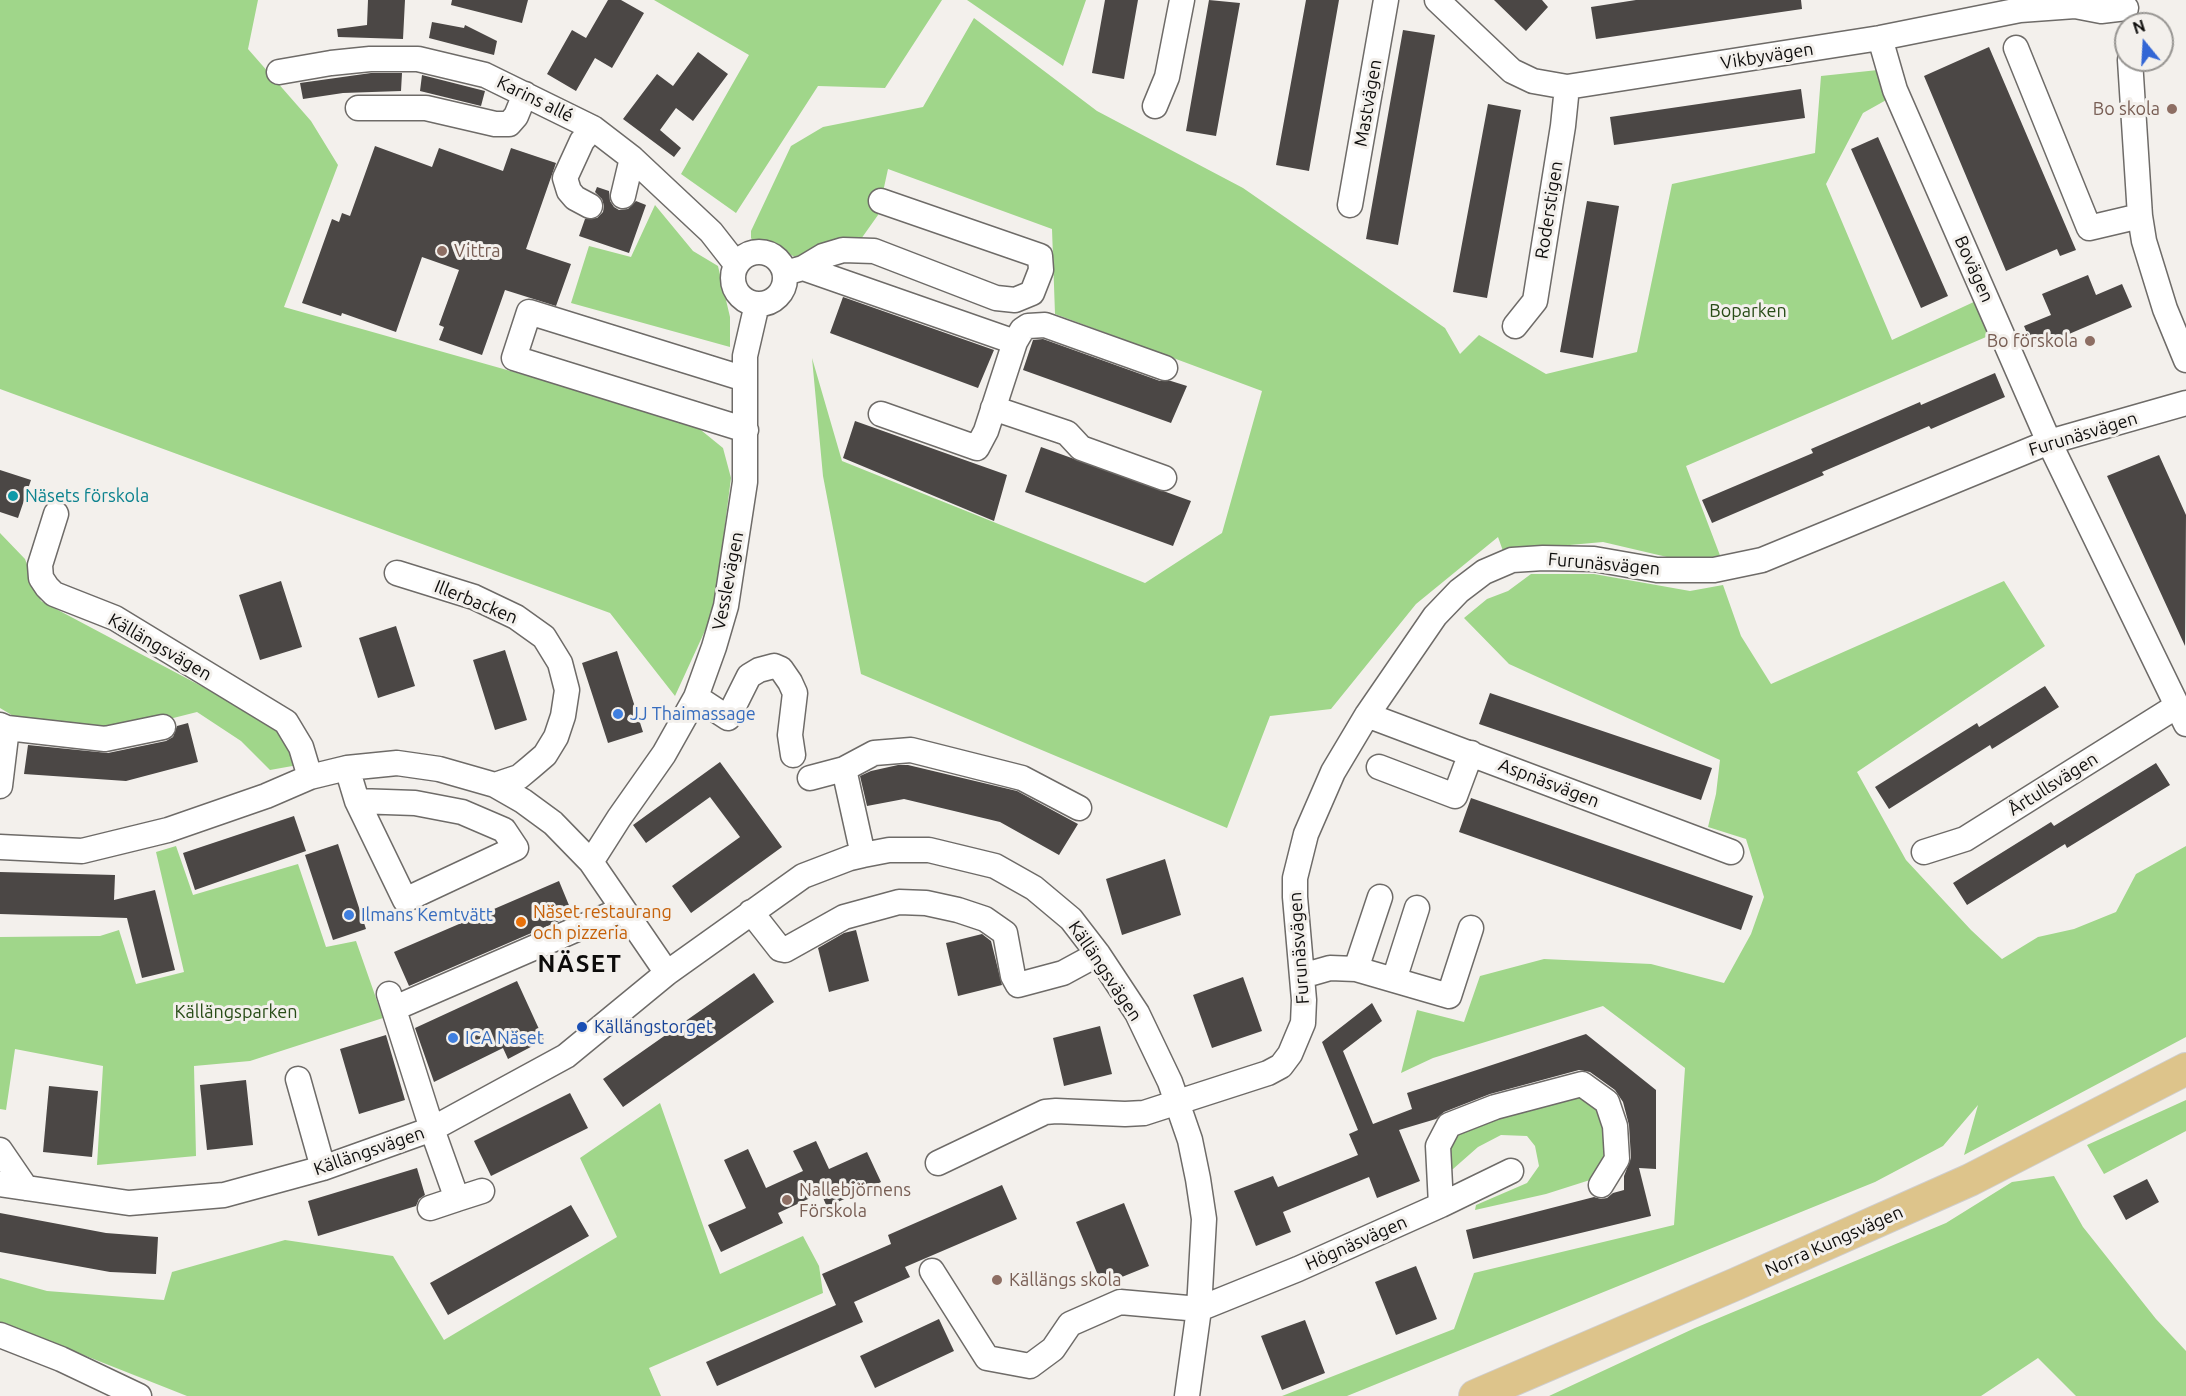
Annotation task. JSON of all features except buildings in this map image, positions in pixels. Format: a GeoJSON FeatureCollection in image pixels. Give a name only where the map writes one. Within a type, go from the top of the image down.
{"type":"FeatureCollection","features":[{"type":"Feature","properties":{"kind":"main road","name":"Norra Kungsvägen"},"geometry":{"type":"LineString","coordinates":[[1475,1396],[1970,1180],[2186,1069]]}},
{"type":"Feature","properties":{"kind":"street"},"geometry":{"type":"LineString","coordinates":[[1155,106],[1167,77],[1182,0]]}},
{"type":"Feature","properties":{"kind":"street","name":"Mastvägen"},"geometry":{"type":"LineString","coordinates":[[1350,205],[1386,0]]}},
{"type":"Feature","properties":{"kind":"street","name":"Vikbyvägen"},"geometry":{"type":"LineString","coordinates":[[1437,0],[1512,71],[1533,81],[1567,87],[1880,38],[2019,5],[2075,6],[2101,11],[2126,10]]}},
{"type":"Feature","properties":{"kind":"street","name":"Bovägen"},"geometry":{"type":"LineString","coordinates":[[1880,38],[1895,90],[2049,442],[2181,715]]}},
{"type":"Feature","properties":{"kind":"street"},"geometry":{"type":"LineString","coordinates":[[2016,48],[2090,228],[2140,216]]}},
{"type":"Feature","properties":{"kind":"street","name":"Karins allé"},"geometry":{"type":"LineString","coordinates":[[279,72],[370,59],[418,60],[485,75],[592,128],[632,158],[711,232],[736,264]]}},
{"type":"Feature","properties":{"kind":"street"},"geometry":{"type":"LineString","coordinates":[[2131,72],[2140,216],[2149,260],[2165,309],[2186,360]]}},
{"type":"Feature","properties":{"kind":"street","name":"Roderstigen"},"geometry":{"type":"LineString","coordinates":[[1515,326],[1535,301],[1563,126],[1567,87]]}},
{"type":"Feature","properties":{"kind":"street"},"geometry":{"type":"LineString","coordinates":[[358,108],[426,108],[495,124],[509,124],[516,116],[525,94]]}},
{"type":"Feature","properties":{"kind":"street"},"geometry":{"type":"LineString","coordinates":[[590,206],[575,198],[569,191],[566,178],[582,141],[592,128]]}},
{"type":"Feature","properties":{"kind":"street"},"geometry":{"type":"LineString","coordinates":[[623,196],[632,158]]}},
{"type":"Feature","properties":{"kind":"street"},"geometry":{"type":"LineString","coordinates":[[881,201],[1040,256],[1041,270],[1032,293],[1015,300],[996,298],[874,251],[843,250],[823,256],[794,270],[779,295],[773,300],[757,304],[741,297],[736,290],[733,282],[736,264],[742,257],[759,251],[776,257],[782,264],[794,270],[1015,342]]}},
{"type":"Feature","properties":{"kind":"street","name":"Vesslevägen"},"geometry":{"type":"LineString","coordinates":[[591,862],[664,754],[696,697],[714,647],[726,606],[745,482],[744,356],[757,304]]}},
{"type":"Feature","properties":{"kind":"street"},"geometry":{"type":"LineString","coordinates":[[745,379],[529,312],[514,358],[746,430]]}},
{"type":"Feature","properties":{"kind":"street"},"geometry":{"type":"LineString","coordinates":[[882,414],[977,448],[986,431],[1015,342],[1022,330],[1028,326],[1045,325],[1165,368]]}},
{"type":"Feature","properties":{"kind":"street","name":"Furunäsvägen"},"geometry":{"type":"LineString","coordinates":[[939,1163],[1045,1112],[1144,1113],[1281,1066],[1290,1054],[1303,1023],[1295,887],[1306,834],[1334,772],[1367,715],[1435,616],[1459,591],[1484,572],[1512,560],[1557,558],[1594,560],[1657,570],[1714,570],[1762,560],[2049,442],[2186,403]]}},
{"type":"Feature","properties":{"kind":"street"},"geometry":{"type":"LineString","coordinates":[[993,408],[1067,433],[1081,448],[1164,477]]}},
{"type":"Feature","properties":{"kind":"street","name":"Källängsvägen"},"geometry":{"type":"LineString","coordinates":[[56,514],[40,565],[41,578],[47,587],[54,594],[115,618],[286,722],[301,747],[310,777]]}},
{"type":"Feature","properties":{"kind":"street","name":"Illerbacken"},"geometry":{"type":"LineString","coordinates":[[397,573],[474,597],[516,617],[544,637],[560,663],[567,690],[563,716],[556,737],[545,755],[531,768],[519,777],[495,785]]}},
{"type":"Feature","properties":{"kind":"street"},"geometry":{"type":"LineString","coordinates":[[696,697],[728,718],[749,676],[759,670],[774,666],[781,669],[795,693],[790,735],[794,755]]}},
{"type":"Feature","properties":{"kind":"street","name":"Aspnäsvägen"},"geometry":{"type":"LineString","coordinates":[[1367,715],[1731,852]]}},
{"type":"Feature","properties":{"kind":"street","name":"Årtullsvägen"},"geometry":{"type":"LineString","coordinates":[[1924,852],[1965,839],[2181,715]]}},
{"type":"Feature","properties":{"kind":"street"},"geometry":{"type":"LineString","coordinates":[[0,786],[3,726],[105,739],[164,727]]}},
{"type":"Feature","properties":{"kind":"street"},"geometry":{"type":"LineString","coordinates":[[810,778],[844,769],[874,753],[910,750],[1022,777],[1079,808]]}},
{"type":"Feature","properties":{"kind":"street"},"geometry":{"type":"LineString","coordinates":[[1379,767],[1455,796],[1471,753]]}},
{"type":"Feature","properties":{"kind":"street"},"geometry":{"type":"LineString","coordinates":[[0,847],[82,851],[168,830],[266,796],[310,777],[347,768],[397,763],[439,770],[495,785],[523,801],[553,823],[591,862],[667,973]]}},
{"type":"Feature","properties":{"kind":"street"},"geometry":{"type":"LineString","coordinates":[[347,768],[357,801],[405,900],[516,848],[504,830],[462,812],[415,803],[357,801]]}},
{"type":"Feature","properties":{"kind":"street"},"geometry":{"type":"LineString","coordinates":[[844,769],[863,855]]}},
{"type":"Feature","properties":{"kind":"street","name":"Källängsvägen"},"geometry":{"type":"LineString","coordinates":[[0,1184],[129,1203],[224,1195],[323,1167],[432,1129],[566,1056],[667,973],[802,876],[863,855],[890,850],[929,850],[995,866],[1034,888],[1071,919],[1098,954],[1137,1013],[1178,1102],[1192,1150],[1204,1219],[1199,1309],[1187,1396]]}},
{"type":"Feature","properties":{"kind":"street"},"geometry":{"type":"LineString","coordinates":[[1356,969],[1380,897]]}},
{"type":"Feature","properties":{"kind":"street"},"geometry":{"type":"LineString","coordinates":[[750,912],[780,949],[785,950],[844,917],[899,902],[926,903],[958,910],[985,919],[1005,933],[1013,976],[1018,985],[1063,973],[1098,954]]}},
{"type":"Feature","properties":{"kind":"street"},"geometry":{"type":"LineString","coordinates":[[1394,980],[1417,908]]}},
{"type":"Feature","properties":{"kind":"street"},"geometry":{"type":"LineString","coordinates":[[457,1199],[432,1129],[392,1001],[624,909]]}},
{"type":"Feature","properties":{"kind":"street"},"geometry":{"type":"LineString","coordinates":[[1302,976],[1330,968],[1356,969],[1449,996],[1471,928]]}},
{"type":"Feature","properties":{"kind":"street"},"geometry":{"type":"LineString","coordinates":[[298,1079],[323,1167]]}},
{"type":"Feature","properties":{"kind":"street"},"geometry":{"type":"LineString","coordinates":[[1441,1205],[1438,1146],[1449,1125],[1495,1107],[1582,1084],[1607,1102],[1615,1126],[1617,1159],[1601,1185]]}},
{"type":"Feature","properties":{"kind":"street"},"geometry":{"type":"LineString","coordinates":[[0,1150],[26,1188]]}},
{"type":"Feature","properties":{"kind":"street","name":"Högnäsvägen"},"geometry":{"type":"LineString","coordinates":[[1199,1309],[1298,1269],[1511,1171]]}},
{"type":"Feature","properties":{"kind":"street"},"geometry":{"type":"LineString","coordinates":[[430,1209],[482,1191]]}},
{"type":"Feature","properties":{"kind":"street"},"geometry":{"type":"LineString","coordinates":[[932,1271],[987,1358],[1030,1366],[1053,1349],[1070,1324],[1120,1302],[1199,1309]]}},
{"type":"Feature","properties":{"kind":"street"},"geometry":{"type":"LineString","coordinates":[[0,1335],[61,1359],[139,1396]]}},
{"type":"Feature","properties":{"kind":"green space"},"geometry":{"type":"Polygon","coordinates":[[[0,0],[258,0],[248,49],[311,121],[338,165],[284,307],[691,422],[723,448],[731,478],[714,611],[675,696],[610,613],[0,389],[0,0]]]}},
{"type":"Feature","properties":{"kind":"green space"},"geometry":{"type":"Polygon","coordinates":[[[654,0],[942,0],[885,88],[818,86],[736,213],[681,174],[749,55],[654,0]]]}},
{"type":"Feature","properties":{"kind":"green space"},"geometry":{"type":"Polygon","coordinates":[[[967,0],[1086,0],[1063,66],[967,0]]]}},
{"type":"Feature","properties":{"kind":"green space","name":"Boparken"},"geometry":{"type":"Polygon","coordinates":[[[974,18],[1097,111],[1243,188],[1445,328],[1460,354],[1479,335],[1546,374],[1637,352],[1672,184],[1815,153],[1821,76],[1878,70],[1888,99],[1863,113],[1826,184],[1892,340],[1978,300],[1993,334],[1686,466],[1721,558],[1667,557],[1603,542],[1503,551],[1498,537],[1416,604],[1331,709],[1270,716],[1227,828],[861,674],[823,476],[812,358],[842,461],[1145,583],[1222,533],[1262,391],[1055,314],[1052,229],[888,169],[878,215],[861,239],[795,257],[773,246],[756,246],[751,238],[751,231],[791,146],[823,127],[923,107],[974,18]]]}},
{"type":"Feature","properties":{"kind":"green space"},"geometry":{"type":"Polygon","coordinates":[[[655,205],[693,251],[718,266],[730,317],[730,347],[571,303],[589,246],[631,257],[655,205]]]}},
{"type":"Feature","properties":{"kind":"green space"},"geometry":{"type":"Polygon","coordinates":[[[0,533],[25,559],[41,601],[284,730],[298,765],[270,770],[241,741],[197,712],[118,732],[30,726],[0,708],[0,533]]]}},
{"type":"Feature","properties":{"kind":"green space"},"geometry":{"type":"Polygon","coordinates":[[[1531,574],[1594,574],[1690,591],[1723,585],[1741,636],[1771,684],[2004,581],[2045,646],[1857,772],[1906,860],[1971,930],[2002,959],[2038,937],[2074,929],[2116,912],[2136,874],[2186,846],[2186,1037],[1964,1155],[1978,1105],[1943,1146],[1875,1182],[1347,1396],[1282,1396],[1454,1329],[1474,1273],[1674,1225],[1685,1068],[1603,1006],[1433,1058],[1401,1073],[1417,1010],[1464,1022],[1480,976],[1544,959],[1651,964],[1724,983],[1751,934],[1764,897],[1746,839],[1708,827],[1716,794],[1720,760],[1509,664],[1464,618],[1487,599],[1508,591],[1531,574]]]}},
{"type":"Feature","properties":{"kind":"green space","name":"Källängsparken"},"geometry":{"type":"Polygon","coordinates":[[[176,846],[193,895],[298,864],[326,947],[356,941],[383,1018],[250,1061],[194,1066],[196,1156],[97,1165],[103,1066],[15,1049],[6,1110],[0,1109],[0,937],[100,936],[119,930],[136,984],[184,972],[156,852],[176,846]]]}},
{"type":"Feature","properties":{"kind":"green space"},"geometry":{"type":"Polygon","coordinates":[[[1572,1094],[1589,1099],[1602,1117],[1607,1164],[1590,1180],[1546,1194],[1475,1210],[1476,1205],[1527,1183],[1539,1166],[1535,1146],[1527,1136],[1501,1135],[1478,1147],[1453,1169],[1447,1170],[1451,1131],[1572,1094]]]}},
{"type":"Feature","properties":{"kind":"green space"},"geometry":{"type":"Polygon","coordinates":[[[2186,1100],[2186,1131],[2104,1174],[2087,1145],[2186,1100]]]}},
{"type":"Feature","properties":{"kind":"green space"},"geometry":{"type":"Polygon","coordinates":[[[660,1103],[720,1274],[803,1236],[819,1266],[823,1293],[649,1368],[661,1396],[187,1396],[0,1322],[0,1278],[47,1291],[164,1300],[172,1272],[285,1240],[393,1256],[444,1340],[617,1237],[580,1158],[660,1103]]]}},
{"type":"Feature","properties":{"kind":"green space"},"geometry":{"type":"Polygon","coordinates":[[[2054,1176],[2083,1227],[2156,1319],[2186,1351],[2186,1396],[2076,1396],[2038,1358],[1981,1396],[1549,1396],[1695,1328],[1946,1223],[2012,1182],[2054,1176]]]}},
{"type":"Feature","properties":{"kind":"place","name":"Bo skola"},"geometry":{"type":"Point","coordinates":[2172,109]}},
{"type":"Feature","properties":{"kind":"place","name":"Vittra"},"geometry":{"type":"Point","coordinates":[442,251]}},
{"type":"Feature","properties":{"kind":"place","name":"Bo förskola"},"geometry":{"type":"Point","coordinates":[2090,341]}},
{"type":"Feature","properties":{"kind":"place","name":"Näsets förskola"},"geometry":{"type":"Point","coordinates":[13,496]}},
{"type":"Feature","properties":{"kind":"place","name":"JJ Thaimassage"},"geometry":{"type":"Point","coordinates":[618,714]}},
{"type":"Feature","properties":{"kind":"place","name":"Ilmans Kemtvätt"},"geometry":{"type":"Point","coordinates":[349,915]}},
{"type":"Feature","properties":{"kind":"place","name":"Näset restaurang och pizzeria"},"geometry":{"type":"Point","coordinates":[521,922]}},
{"type":"Feature","properties":{"kind":"place","name":"Källängstorget"},"geometry":{"type":"Point","coordinates":[582,1027]}},
{"type":"Feature","properties":{"kind":"place","name":"ICA Näset"},"geometry":{"type":"Point","coordinates":[453,1038]}},
{"type":"Feature","properties":{"kind":"place","name":"Nallebjörnens Förskola"},"geometry":{"type":"Point","coordinates":[787,1200]}},
{"type":"Feature","properties":{"kind":"place","name":"Källängs skola"},"geometry":{"type":"Point","coordinates":[997,1280]}},
{"type":"Feature","properties":{"kind":"district","name":"NÄSET"},"geometry":{"type":"Point","coordinates":[580,964]}}]}
